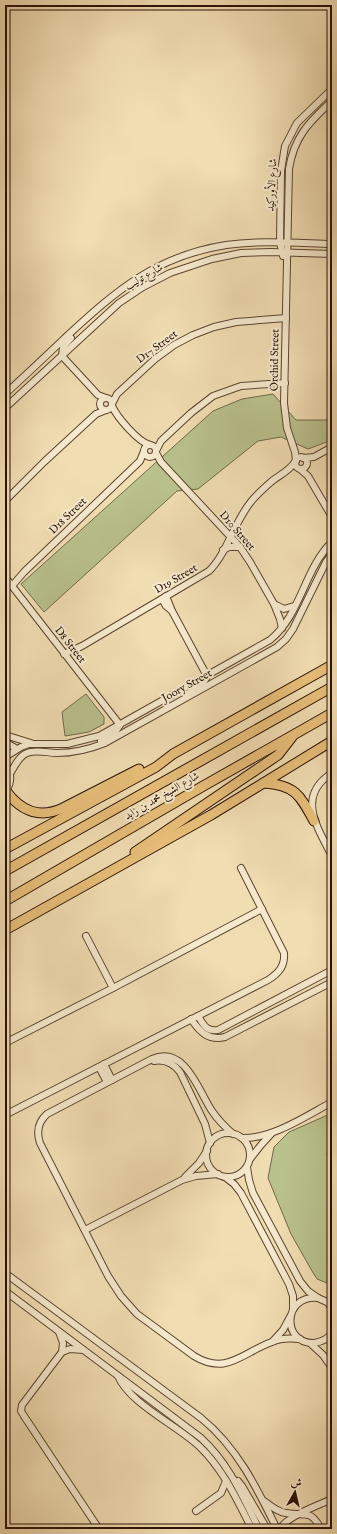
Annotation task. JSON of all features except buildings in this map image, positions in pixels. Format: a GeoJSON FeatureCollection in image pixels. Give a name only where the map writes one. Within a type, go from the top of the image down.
{"type":"FeatureCollection","features":[{"type":"Feature","properties":{"kind":"highway"},"geometry":{"type":"LineString","coordinates":[[6,791],[14,801],[24,808],[35,812],[52,812],[63,808],[153,762],[173,754],[332,665]]}},
{"type":"Feature","properties":{"kind":"highway","name":"شارع الشيخ محمد بن زايد"},"geometry":{"type":"LineString","coordinates":[[6,870],[332,687]]}},
{"type":"Feature","properties":{"kind":"highway","name":"شارع الشيخ محمد بن زايد"},"geometry":{"type":"LineString","coordinates":[[5,901],[332,713]]}},
{"type":"Feature","properties":{"kind":"highway"},"geometry":{"type":"LineString","coordinates":[[125,863],[139,849],[278,755],[293,735]]}},
{"type":"Feature","properties":{"kind":"highway"},"geometry":{"type":"LineString","coordinates":[[5,930],[211,815],[332,741]]}},
{"type":"Feature","properties":{"kind":"highway"},"geometry":{"type":"LineString","coordinates":[[5,849],[156,767],[173,754]]}},
{"type":"Feature","properties":{"kind":"highway"},"geometry":{"type":"LineString","coordinates":[[264,783],[281,784],[290,788],[304,802],[314,821]]}},
{"type":"Feature","properties":{"kind":"street","name":"شارع الأوركيد"},"geometry":{"type":"LineString","coordinates":[[285,252],[280,242],[281,171],[285,146],[297,123],[332,89]]}},
{"type":"Feature","properties":{"kind":"street","name":"شارع الأوركيد"},"geometry":{"type":"LineString","coordinates":[[285,252],[288,243],[289,169],[294,148],[310,121],[332,101]]}},
{"type":"Feature","properties":{"kind":"street","name":"شارع توليب"},"geometry":{"type":"LineString","coordinates":[[5,394],[83,321],[123,287],[147,272],[198,252],[225,246],[255,242],[332,244]]}},
{"type":"Feature","properties":{"kind":"street","name":"شارع توليب"},"geometry":{"type":"LineString","coordinates":[[5,408],[119,303],[170,273],[198,262],[256,252],[332,254]]}},
{"type":"Feature","properties":{"kind":"street","name":"Orchid Street"},"geometry":{"type":"LineString","coordinates":[[285,252],[286,321],[284,403],[288,434],[295,452],[295,461]]}},
{"type":"Feature","properties":{"kind":"street","name":"D17 Street"},"geometry":{"type":"LineString","coordinates":[[109,407],[117,394],[155,359],[183,340],[225,324],[247,320],[286,321]]}},
{"type":"Feature","properties":{"kind":"street"},"geometry":{"type":"LineString","coordinates":[[83,321],[81,329],[65,344],[62,356],[98,394],[110,400],[109,407]]}},
{"type":"Feature","properties":{"kind":"street"},"geometry":{"type":"LineString","coordinates":[[153,454],[161,441],[197,408],[213,396],[241,386],[267,384],[285,385]]}},
{"type":"Feature","properties":{"kind":"street"},"geometry":{"type":"LineString","coordinates":[[98,394],[102,408],[109,407]]}},
{"type":"Feature","properties":{"kind":"street","name":"D17 Street"},"geometry":{"type":"LineString","coordinates":[[106,398],[117,394]]}},
{"type":"Feature","properties":{"kind":"street"},"geometry":{"type":"LineString","coordinates":[[96,414],[102,400],[106,398]]}},
{"type":"Feature","properties":{"kind":"street"},"geometry":{"type":"LineString","coordinates":[[109,407],[142,442],[155,448],[153,454]]}},
{"type":"Feature","properties":{"kind":"street"},"geometry":{"type":"LineString","coordinates":[[5,501],[96,414],[109,407]]}},
{"type":"Feature","properties":{"kind":"street"},"geometry":{"type":"LineString","coordinates":[[144,451],[146,447],[161,441]]}},
{"type":"Feature","properties":{"kind":"street"},"geometry":{"type":"LineString","coordinates":[[142,442],[146,455],[153,454]]}},
{"type":"Feature","properties":{"kind":"street"},"geometry":{"type":"LineString","coordinates":[[288,470],[303,467],[314,457],[332,447]]}},
{"type":"Feature","properties":{"kind":"street","name":"D18 Street"},"geometry":{"type":"LineString","coordinates":[[140,461],[144,451]]}},
{"type":"Feature","properties":{"kind":"street"},"geometry":{"type":"LineString","coordinates":[[295,452],[306,461],[303,467]]}},
{"type":"Feature","properties":{"kind":"street","name":"D18 Street"},"geometry":{"type":"LineString","coordinates":[[9,582],[24,572],[140,461],[153,454]]}},
{"type":"Feature","properties":{"kind":"street","name":"D10 Street"},"geometry":{"type":"LineString","coordinates":[[153,454],[240,547],[274,604],[282,628]]}},
{"type":"Feature","properties":{"kind":"street"},"geometry":{"type":"LineString","coordinates":[[303,467],[296,466],[295,461],[298,458],[314,457]]}},
{"type":"Feature","properties":{"kind":"street","name":"D19 Street"},"geometry":{"type":"LineString","coordinates":[[66,656],[209,571],[215,564],[244,511],[253,499],[271,482],[288,470],[295,461]]}},
{"type":"Feature","properties":{"kind":"street"},"geometry":{"type":"LineString","coordinates":[[303,467],[332,518]]}},
{"type":"Feature","properties":{"kind":"street","name":"Joory Street"},"geometry":{"type":"LineString","coordinates":[[5,757],[25,745],[67,744],[84,741],[102,734],[270,640],[282,628],[320,557],[332,542]]}},
{"type":"Feature","properties":{"kind":"street"},"geometry":{"type":"LineString","coordinates":[[223,550],[229,547],[240,547]]}},
{"type":"Feature","properties":{"kind":"street","name":"Joory Street"},"geometry":{"type":"LineString","coordinates":[[10,774],[25,754],[34,751],[51,753],[75,752],[94,747],[111,740],[272,650],[286,639],[293,629],[326,562],[332,554]]}},
{"type":"Feature","properties":{"kind":"street","name":"D8 Street"},"geometry":{"type":"LineString","coordinates":[[9,582],[120,725]]}},
{"type":"Feature","properties":{"kind":"street"},"geometry":{"type":"LineString","coordinates":[[164,597],[166,606],[172,611],[207,676],[203,683],[190,692],[185,698]]}},
{"type":"Feature","properties":{"kind":"street"},"geometry":{"type":"LineString","coordinates":[[274,604],[284,609],[294,606]]}},
{"type":"Feature","properties":{"kind":"street"},"geometry":{"type":"LineString","coordinates":[[94,747],[115,732],[120,725]]}},
{"type":"Feature","properties":{"kind":"street"},"geometry":{"type":"LineString","coordinates":[[5,735],[33,744]]}},
{"type":"Feature","properties":{"kind":"street"},"geometry":{"type":"LineString","coordinates":[[5,742],[17,749]]}},
{"type":"Feature","properties":{"kind":"street"},"geometry":{"type":"LineString","coordinates":[[51,753],[52,745]]}},
{"type":"Feature","properties":{"kind":"street"},"geometry":{"type":"LineString","coordinates":[[5,764],[10,774],[10,783],[6,791]]}},
{"type":"Feature","properties":{"kind":"street"},"geometry":{"type":"LineString","coordinates":[[332,773],[323,780],[316,790],[313,802],[314,821],[332,856]]}},
{"type":"Feature","properties":{"kind":"street"},"geometry":{"type":"LineString","coordinates":[[5,1115],[268,980],[278,973],[284,959],[284,953],[241,868]]}},
{"type":"Feature","properties":{"kind":"street"},"geometry":{"type":"LineString","coordinates":[[5,1043],[262,910]]}},
{"type":"Feature","properties":{"kind":"street"},"geometry":{"type":"LineString","coordinates":[[86,936],[113,988]]}},
{"type":"Feature","properties":{"kind":"street"},"geometry":{"type":"LineString","coordinates":[[198,1016],[207,1029],[212,1031],[218,1030],[332,970]]}},
{"type":"Feature","properties":{"kind":"street"},"geometry":{"type":"LineString","coordinates":[[192,1019],[198,1029],[206,1036],[215,1038],[225,1037],[332,982]]}},
{"type":"Feature","properties":{"kind":"street"},"geometry":{"type":"LineString","coordinates":[[318,1298],[303,1286],[296,1276],[253,1193],[249,1180],[248,1164],[250,1151],[246,1142],[242,1138],[233,1134],[216,1118],[187,1068],[175,1058],[164,1056],[154,1058],[47,1114],[40,1122],[38,1127],[38,1138],[40,1143],[113,1283],[126,1302],[137,1314],[199,1359],[215,1364],[229,1363],[272,1342],[286,1339],[300,1339],[310,1343],[323,1355],[332,1368]]}},
{"type":"Feature","properties":{"kind":"street"},"geometry":{"type":"LineString","coordinates":[[146,1062],[159,1060],[165,1061],[174,1065],[178,1070],[205,1124],[210,1144]]}},
{"type":"Feature","properties":{"kind":"street"},"geometry":{"type":"LineString","coordinates":[[101,1065],[109,1081]]}},
{"type":"Feature","properties":{"kind":"street"},"geometry":{"type":"LineString","coordinates":[[242,1138],[255,1138],[274,1132],[332,1102]]}},
{"type":"Feature","properties":{"kind":"street"},"geometry":{"type":"LineString","coordinates":[[225,1177],[235,1176],[244,1171],[261,1145],[274,1132]]}},
{"type":"Feature","properties":{"kind":"street"},"geometry":{"type":"LineString","coordinates":[[182,1180],[199,1163],[213,1140],[222,1134],[233,1134]]}},
{"type":"Feature","properties":{"kind":"street"},"geometry":{"type":"LineString","coordinates":[[207,1150],[206,1156],[209,1167],[225,1177],[238,1188],[244,1197],[289,1284],[293,1296],[293,1309]]}},
{"type":"Feature","properties":{"kind":"street"},"geometry":{"type":"LineString","coordinates":[[85,1230],[182,1180],[203,1175],[218,1174]]}},
{"type":"Feature","properties":{"kind":"street"},"geometry":{"type":"LineString","coordinates":[[5,1273],[209,1425],[238,1457],[277,1529]]}},
{"type":"Feature","properties":{"kind":"street"},"geometry":{"type":"LineString","coordinates":[[5,1291],[201,1438],[223,1461],[235,1479],[259,1529]]}},
{"type":"Feature","properties":{"kind":"street"},"geometry":{"type":"LineString","coordinates":[[272,1342],[282,1330],[293,1309],[301,1301],[318,1298],[330,1302],[332,1308]]}},
{"type":"Feature","properties":{"kind":"street"},"geometry":{"type":"LineString","coordinates":[[290,1316],[291,1326],[300,1339]]}},
{"type":"Feature","properties":{"kind":"street"},"geometry":{"type":"LineString","coordinates":[[59,1331],[62,1339],[62,1352]]}},
{"type":"Feature","properties":{"kind":"street"},"geometry":{"type":"LineString","coordinates":[[310,1343],[323,1340],[332,1333]]}},
{"type":"Feature","properties":{"kind":"street"},"geometry":{"type":"LineString","coordinates":[[84,1350],[70,1349],[62,1352],[22,1405],[21,1411],[99,1529]]}},
{"type":"Feature","properties":{"kind":"street"},"geometry":{"type":"LineString","coordinates":[[117,1374],[123,1386],[132,1395],[201,1447],[226,1481],[252,1529]]}},
{"type":"Feature","properties":{"kind":"street"},"geometry":{"type":"LineString","coordinates":[[235,1479],[242,1486],[267,1529]]}},
{"type":"Feature","properties":{"kind":"street"},"geometry":{"type":"LineString","coordinates":[[221,1493],[226,1481]]}},
{"type":"Feature","properties":{"kind":"street"},"geometry":{"type":"LineString","coordinates":[[196,1511],[221,1493],[228,1492],[234,1495]]}},
{"type":"Feature","properties":{"kind":"street"},"geometry":{"type":"LineString","coordinates":[[262,1499],[282,1512],[302,1513],[312,1516],[317,1521],[321,1529]]}},
{"type":"Feature","properties":{"kind":"street"},"geometry":{"type":"LineString","coordinates":[[280,1529],[286,1521],[332,1499]]}},
{"type":"Feature","properties":{"kind":"green space"},"geometry":{"type":"Polygon","coordinates":[[[273,394],[296,420],[332,420],[332,440],[308,449],[281,437],[258,441],[198,489],[177,491],[44,612],[21,584],[213,411],[242,399],[273,394]]]}},
{"type":"Feature","properties":{"kind":"green space"},"geometry":{"type":"Polygon","coordinates":[[[86,694],[104,717],[104,724],[89,732],[65,736],[62,712],[86,694]]]}},
{"type":"Feature","properties":{"kind":"green space"},"geometry":{"type":"Polygon","coordinates":[[[330,1114],[330,1139],[327,1155],[332,1167],[332,1285],[317,1279],[312,1271],[291,1234],[268,1178],[274,1147],[289,1132],[330,1114]]]}}]}
